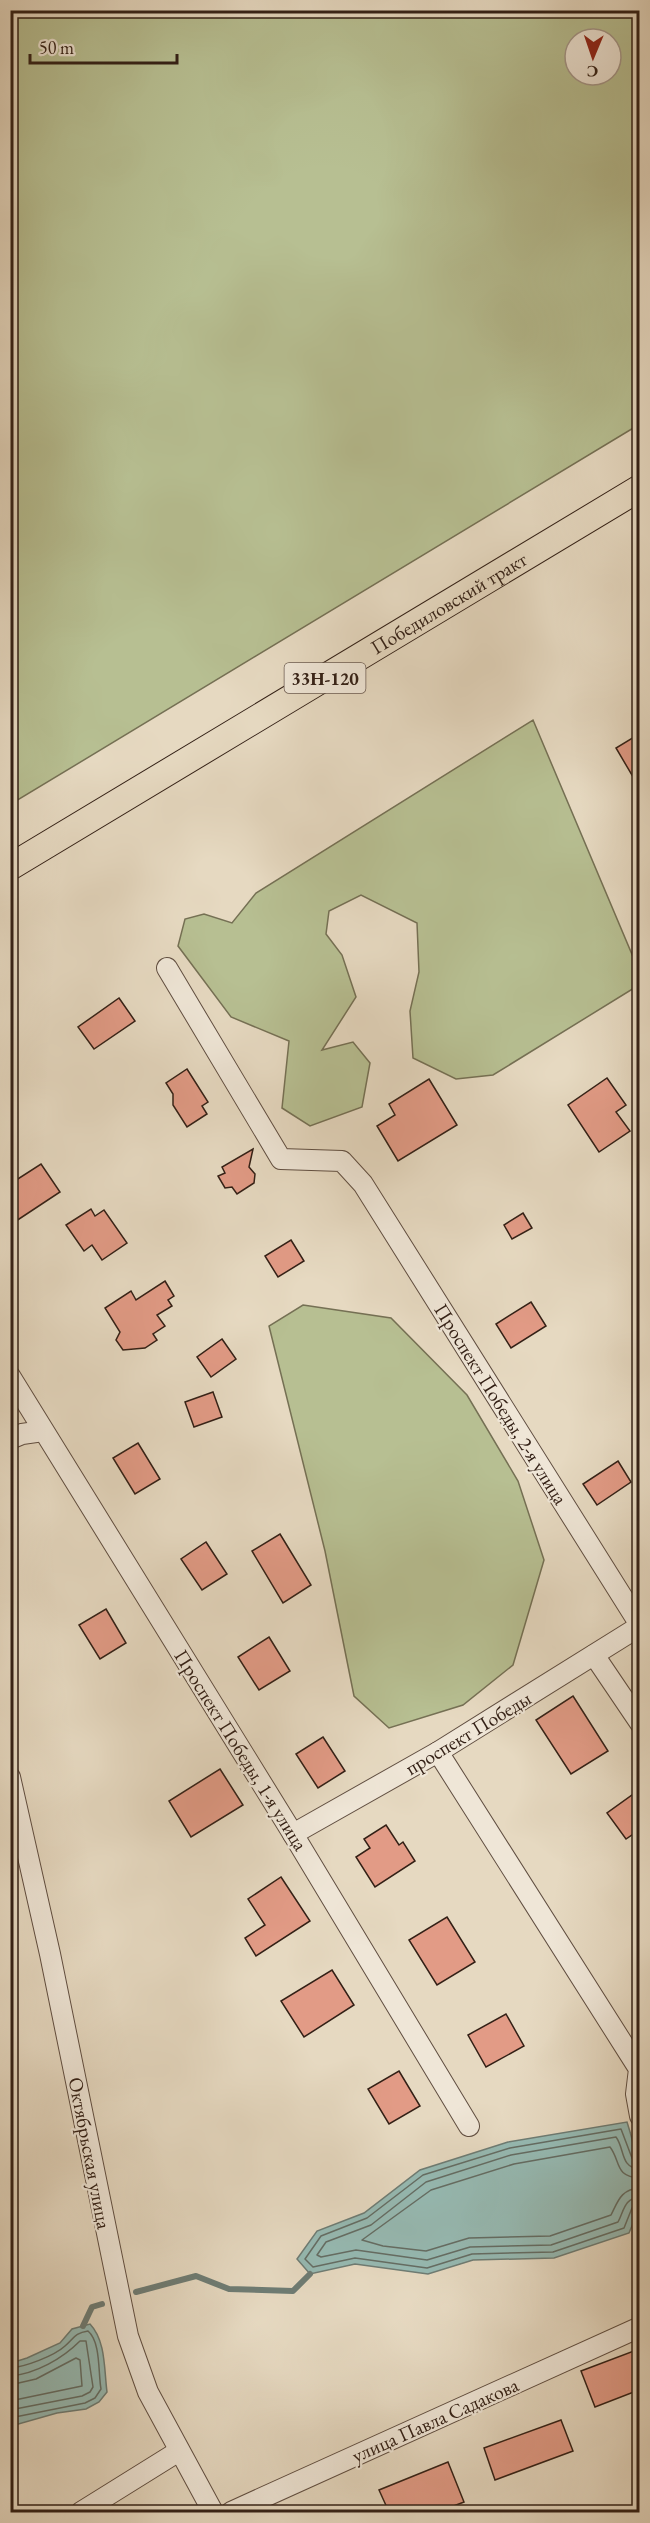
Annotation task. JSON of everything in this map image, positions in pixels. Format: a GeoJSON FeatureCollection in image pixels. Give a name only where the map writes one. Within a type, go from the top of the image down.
{"type":"FeatureCollection","features":[{"type":"Feature","properties":{"kind":"main road","name":"Победиловский тракт"},"geometry":{"type":"LineString","coordinates":[[10,867],[639,488]]}},
{"type":"Feature","properties":{"kind":"street","name":"Проспект Победы, 2-я улица"},"geometry":{"type":"LineString","coordinates":[[167,968],[281,1159],[342,1161],[363,1184],[639,1626]]}},
{"type":"Feature","properties":{"kind":"street","name":"Проспект Победы, 1-я улица"},"geometry":{"type":"LineString","coordinates":[[10,1376],[294,1834],[469,2126]]}},
{"type":"Feature","properties":{"kind":"street"},"geometry":{"type":"LineString","coordinates":[[10,1438],[43,1431]]}},
{"type":"Feature","properties":{"kind":"street","name":"проспект Победы"},"geometry":{"type":"LineString","coordinates":[[294,1834],[438,1752],[639,1626]]}},
{"type":"Feature","properties":{"kind":"street"},"geometry":{"type":"LineString","coordinates":[[594,1655],[639,1723]]}},
{"type":"Feature","properties":{"kind":"street"},"geometry":{"type":"LineString","coordinates":[[438,1752],[639,2070],[636,2094],[639,2116]]}},
{"type":"Feature","properties":{"kind":"street","name":"Октябрьская улица"},"geometry":{"type":"LineString","coordinates":[[10,1778],[45,1932],[128,2337],[148,2392],[213,2512]]}},
{"type":"Feature","properties":{"kind":"street","name":"улица Павла Садакова"},"geometry":{"type":"LineString","coordinates":[[231,2512],[639,2327]]}},
{"type":"Feature","properties":{"kind":"street"},"geometry":{"type":"LineString","coordinates":[[81,2512],[178,2451]]}},
{"type":"Feature","properties":{"kind":"green space"},"geometry":{"type":"Polygon","coordinates":[[[11,10],[639,11],[640,424],[11,804],[11,10]]]}},
{"type":"Feature","properties":{"kind":"green space"},"geometry":{"type":"Polygon","coordinates":[[[533,720],[639,971],[639,985],[493,1075],[456,1079],[413,1058],[410,1011],[419,972],[417,923],[361,895],[329,911],[326,934],[342,955],[356,997],[322,1050],[353,1042],[370,1063],[362,1107],[310,1126],[282,1108],[289,1041],[231,1017],[178,946],[185,919],[204,914],[232,923],[256,893],[533,720]]]}},
{"type":"Feature","properties":{"kind":"green space"},"geometry":{"type":"Polygon","coordinates":[[[303,1305],[391,1318],[467,1395],[518,1481],[544,1560],[513,1665],[463,1705],[389,1728],[354,1696],[325,1551],[269,1326],[303,1305]]]}},
{"type":"Feature","properties":{"kind":"water"},"geometry":{"type":"Polygon","coordinates":[[[627,2122],[640,2181],[640,2201],[629,2233],[554,2258],[473,2260],[428,2274],[355,2264],[310,2274],[297,2259],[317,2231],[364,2213],[420,2170],[508,2142],[627,2122]]]}},
{"type":"Feature","properties":{"kind":"water"},"geometry":{"type":"Polygon","coordinates":[[[90,2324],[102,2347],[107,2392],[99,2402],[86,2409],[57,2413],[15,2425],[11,2423],[11,2363],[60,2343],[72,2329],[90,2324]]]}},
{"type":"Feature","properties":{"kind":"building"},"geometry":{"type":"Polygon","coordinates":[[[639,734],[639,787],[616,748],[639,734]]]}},
{"type":"Feature","properties":{"kind":"building"},"geometry":{"type":"Polygon","coordinates":[[[119,998],[135,1021],[94,1049],[78,1027],[119,998]]]}},
{"type":"Feature","properties":{"kind":"building"},"geometry":{"type":"Polygon","coordinates":[[[187,1069],[208,1102],[202,1106],[207,1114],[187,1127],[173,1105],[173,1094],[166,1083],[187,1069]]]}},
{"type":"Feature","properties":{"kind":"building"},"geometry":{"type":"Polygon","coordinates":[[[607,1078],[626,1105],[616,1112],[630,1131],[599,1152],[568,1105],[607,1078]]]}},
{"type":"Feature","properties":{"kind":"building"},"geometry":{"type":"Polygon","coordinates":[[[429,1079],[457,1125],[398,1161],[377,1126],[395,1115],[389,1104],[429,1079]]]}},
{"type":"Feature","properties":{"kind":"building"},"geometry":{"type":"Polygon","coordinates":[[[253,1149],[249,1167],[255,1174],[254,1183],[237,1194],[232,1187],[225,1188],[218,1176],[225,1173],[222,1167],[253,1149]]]}},
{"type":"Feature","properties":{"kind":"building"},"geometry":{"type":"Polygon","coordinates":[[[41,1164],[60,1192],[10,1225],[10,1184],[41,1164]]]}},
{"type":"Feature","properties":{"kind":"building"},"geometry":{"type":"Polygon","coordinates":[[[91,1209],[95,1216],[104,1210],[127,1243],[102,1260],[92,1245],[84,1251],[66,1225],[91,1209]]]}},
{"type":"Feature","properties":{"kind":"building"},"geometry":{"type":"Polygon","coordinates":[[[523,1213],[532,1228],[512,1239],[504,1225],[523,1213]]]}},
{"type":"Feature","properties":{"kind":"building"},"geometry":{"type":"Polygon","coordinates":[[[291,1240],[304,1261],[278,1277],[265,1256],[291,1240]]]}},
{"type":"Feature","properties":{"kind":"building"},"geometry":{"type":"Polygon","coordinates":[[[165,1281],[174,1296],[168,1300],[172,1306],[157,1315],[165,1326],[153,1334],[157,1340],[145,1348],[123,1350],[116,1340],[120,1332],[105,1308],[131,1291],[136,1300],[165,1281]]]}},
{"type":"Feature","properties":{"kind":"building"},"geometry":{"type":"Polygon","coordinates":[[[531,1302],[546,1326],[511,1348],[496,1324],[531,1302]]]}},
{"type":"Feature","properties":{"kind":"building"},"geometry":{"type":"Polygon","coordinates":[[[222,1339],[236,1359],[211,1377],[197,1357],[222,1339]]]}},
{"type":"Feature","properties":{"kind":"building"},"geometry":{"type":"Polygon","coordinates":[[[213,1392],[222,1417],[194,1427],[185,1402],[213,1392]]]}},
{"type":"Feature","properties":{"kind":"building"},"geometry":{"type":"Polygon","coordinates":[[[138,1443],[160,1479],[135,1494],[113,1458],[138,1443]]]}},
{"type":"Feature","properties":{"kind":"building"},"geometry":{"type":"Polygon","coordinates":[[[618,1461],[631,1482],[597,1505],[583,1484],[618,1461]]]}},
{"type":"Feature","properties":{"kind":"building"},"geometry":{"type":"Polygon","coordinates":[[[280,1534],[311,1585],[283,1603],[252,1551],[280,1534]]]}},
{"type":"Feature","properties":{"kind":"building"},"geometry":{"type":"Polygon","coordinates":[[[206,1542],[227,1574],[202,1590],[181,1559],[206,1542]]]}},
{"type":"Feature","properties":{"kind":"building"},"geometry":{"type":"Polygon","coordinates":[[[106,1609],[126,1643],[100,1659],[79,1625],[106,1609]]]}},
{"type":"Feature","properties":{"kind":"building"},"geometry":{"type":"Polygon","coordinates":[[[269,1637],[290,1671],[259,1690],[238,1657],[269,1637]]]}},
{"type":"Feature","properties":{"kind":"building"},"geometry":{"type":"Polygon","coordinates":[[[573,1696],[608,1751],[571,1774],[536,1720],[573,1696]]]}},
{"type":"Feature","properties":{"kind":"building"},"geometry":{"type":"Polygon","coordinates":[[[323,1737],[345,1771],[318,1788],[296,1754],[323,1737]]]}},
{"type":"Feature","properties":{"kind":"building"},"geometry":{"type":"Polygon","coordinates":[[[220,1769],[243,1805],[191,1837],[169,1801],[220,1769]]]}},
{"type":"Feature","properties":{"kind":"building"},"geometry":{"type":"Polygon","coordinates":[[[639,1790],[639,1830],[626,1839],[607,1813],[639,1790]]]}},
{"type":"Feature","properties":{"kind":"building"},"geometry":{"type":"Polygon","coordinates":[[[386,1825],[399,1845],[403,1842],[415,1861],[375,1887],[356,1857],[370,1848],[364,1839],[386,1825]]]}},
{"type":"Feature","properties":{"kind":"building"},"geometry":{"type":"Polygon","coordinates":[[[281,1877],[310,1921],[256,1956],[245,1938],[265,1925],[248,1899],[281,1877]]]}},
{"type":"Feature","properties":{"kind":"building"},"geometry":{"type":"Polygon","coordinates":[[[447,1917],[475,1962],[437,1985],[409,1940],[447,1917]]]}},
{"type":"Feature","properties":{"kind":"building"},"geometry":{"type":"Polygon","coordinates":[[[332,1970],[354,2005],[304,2037],[281,2001],[332,1970]]]}},
{"type":"Feature","properties":{"kind":"building"},"geometry":{"type":"Polygon","coordinates":[[[506,2014],[524,2046],[486,2067],[468,2035],[506,2014]]]}},
{"type":"Feature","properties":{"kind":"building"},"geometry":{"type":"Polygon","coordinates":[[[399,2071],[420,2106],[389,2124],[368,2089],[399,2071]]]}},
{"type":"Feature","properties":{"kind":"building"},"geometry":{"type":"Polygon","coordinates":[[[639,2349],[639,2390],[595,2407],[581,2371],[639,2349]]]}},
{"type":"Feature","properties":{"kind":"building"},"geometry":{"type":"Polygon","coordinates":[[[561,2420],[573,2451],[495,2480],[484,2448],[561,2420]]]}},
{"type":"Feature","properties":{"kind":"building"},"geometry":{"type":"Polygon","coordinates":[[[448,2462],[464,2502],[438,2512],[389,2512],[379,2490],[448,2462]]]}},
{"type":"Feature","properties":{"kind":"waterway"},"geometry":{"type":"LineString","coordinates":[[136,2292],[196,2276],[229,2289],[293,2291],[310,2274]]}},
{"type":"Feature","properties":{"kind":"waterway"},"geometry":{"type":"LineString","coordinates":[[83,2326],[92,2307],[102,2304]]}}]}
